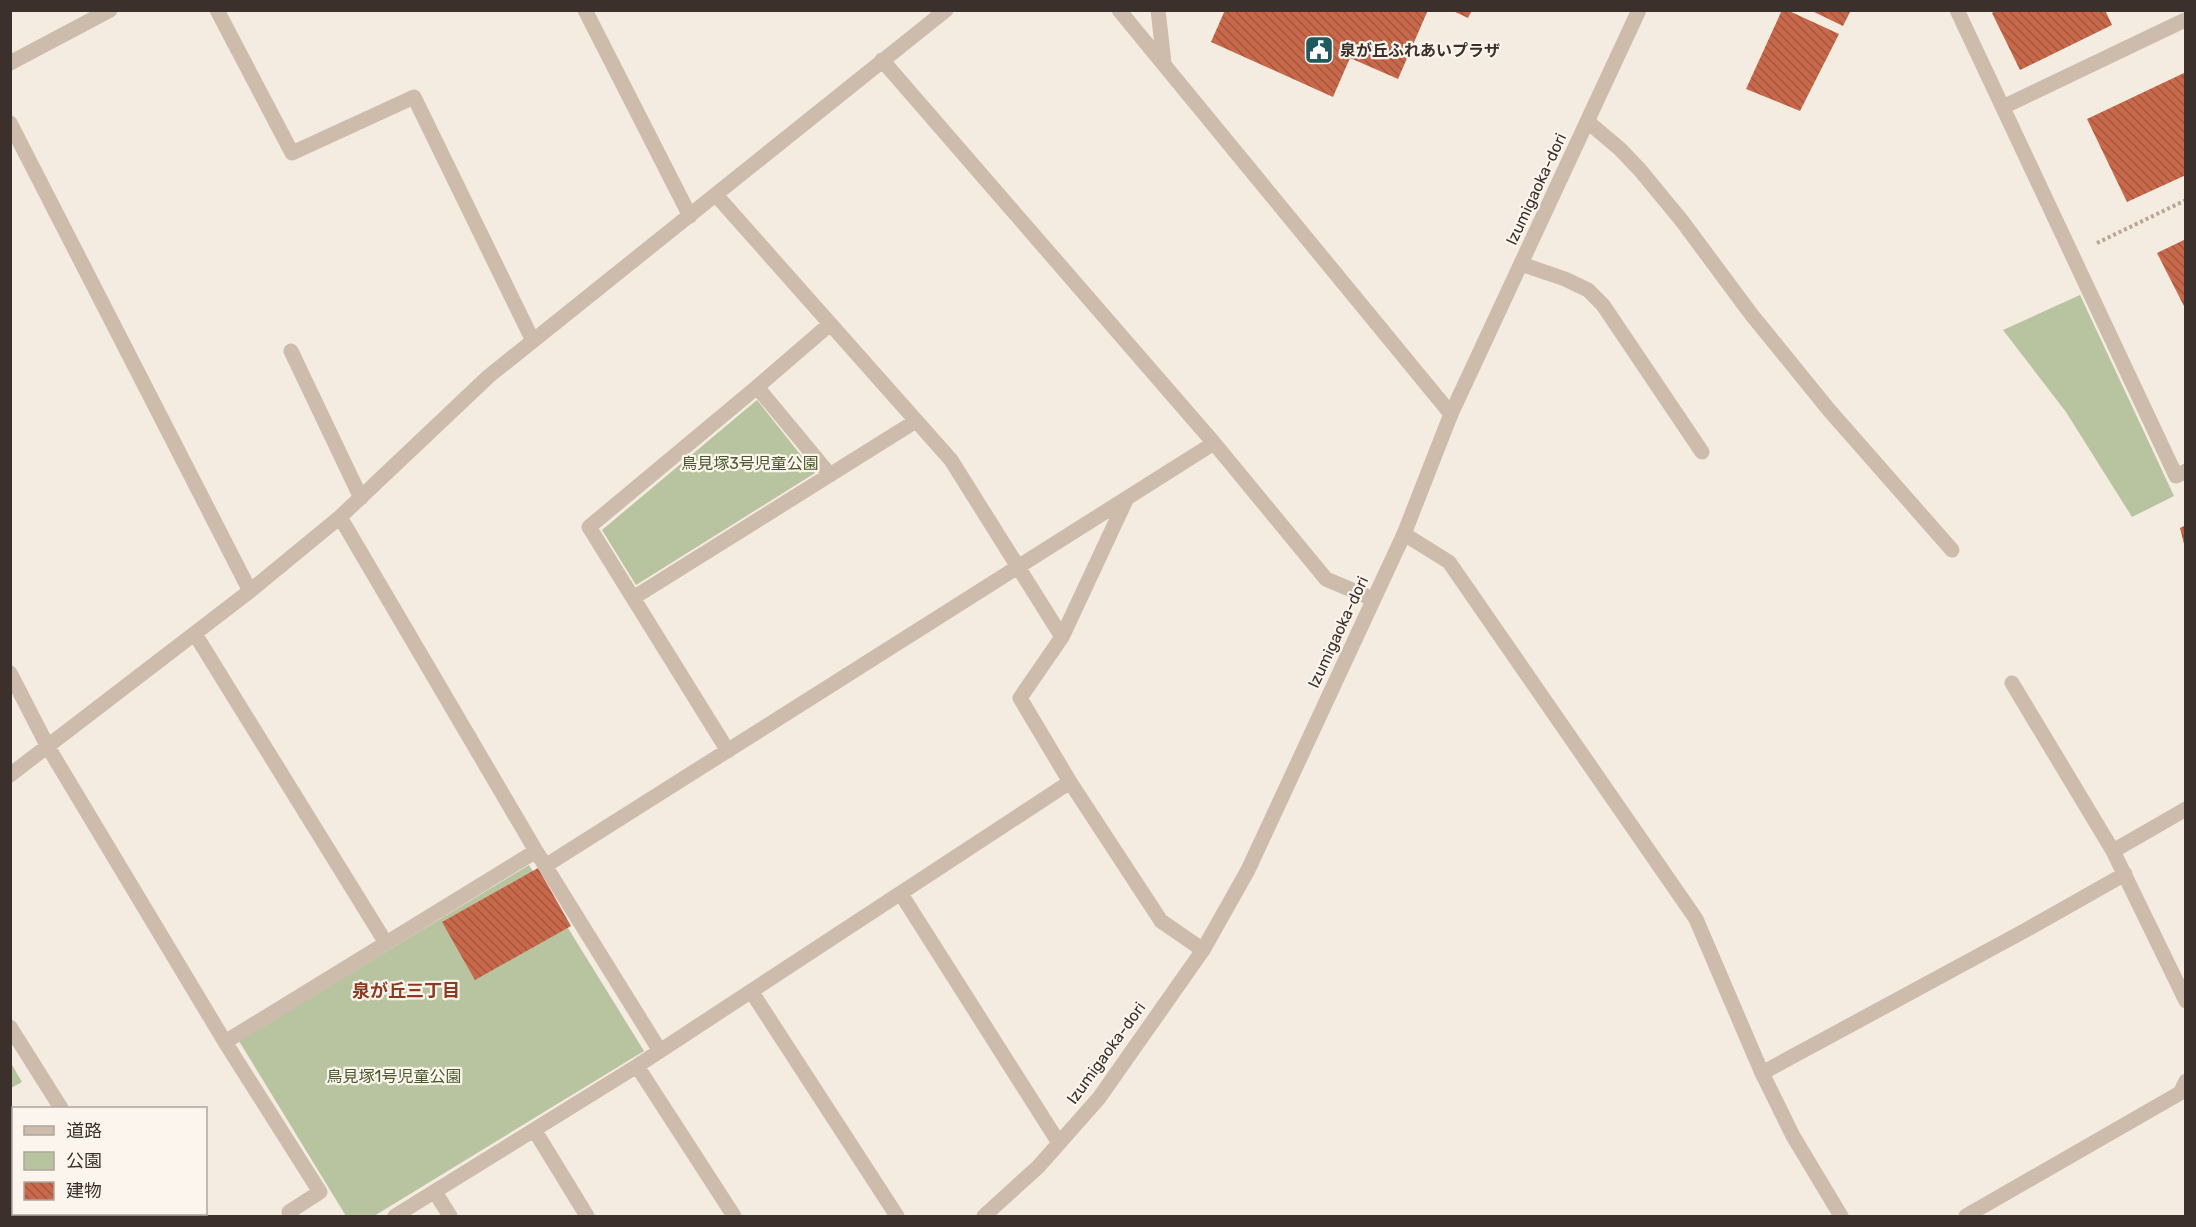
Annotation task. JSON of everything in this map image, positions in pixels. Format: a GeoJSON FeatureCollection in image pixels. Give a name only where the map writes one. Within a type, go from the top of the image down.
{"type":"FeatureCollection","features":[{"type":"Feature","properties":{"kind":"street"},"geometry":{"type":"LineString","coordinates":[[10,63],[110,10]]}},
{"type":"Feature","properties":{"kind":"street"},"geometry":{"type":"LineString","coordinates":[[217,10],[292,153],[414,97],[532,341]]}},
{"type":"Feature","properties":{"kind":"street"},"geometry":{"type":"LineString","coordinates":[[585,10],[690,216]]}},
{"type":"Feature","properties":{"kind":"street"},"geometry":{"type":"LineString","coordinates":[[10,775],[250,591],[340,517],[489,376],[946,10]]}},
{"type":"Feature","properties":{"kind":"street"},"geometry":{"type":"LineString","coordinates":[[1119,10],[1451,414]]}},
{"type":"Feature","properties":{"kind":"street"},"geometry":{"type":"LineString","coordinates":[[1158,10],[1164,63]]}},
{"type":"Feature","properties":{"kind":"street","name":"Izumigaoka-dori"},"geometry":{"type":"LineString","coordinates":[[984,1216],[1038,1167],[1099,1098],[1203,950],[1248,870],[1404,534],[1451,414],[1639,10]]}},
{"type":"Feature","properties":{"kind":"street"},"geometry":{"type":"LineString","coordinates":[[1957,10],[2176,476],[2186,471]]}},
{"type":"Feature","properties":{"kind":"street"},"geometry":{"type":"LineString","coordinates":[[2003,107],[2185,20],[2186,22]]}},
{"type":"Feature","properties":{"kind":"street"},"geometry":{"type":"LineString","coordinates":[[882,60],[1214,443],[1326,579],[1373,599]]}},
{"type":"Feature","properties":{"kind":"street"},"geometry":{"type":"LineString","coordinates":[[1588,122],[1620,149],[1640,170],[1828,410],[1952,550]]}},
{"type":"Feature","properties":{"kind":"street"},"geometry":{"type":"LineString","coordinates":[[10,123],[250,591]]}},
{"type":"Feature","properties":{"kind":"street"},"geometry":{"type":"LineString","coordinates":[[716,195],[951,460],[1062,637]]}},
{"type":"Feature","properties":{"kind":"street"},"geometry":{"type":"LineString","coordinates":[[1521,264],[1565,279],[1588,290],[1603,305],[1702,452]]}},
{"type":"Feature","properties":{"kind":"street"},"geometry":{"type":"LineString","coordinates":[[728,751],[589,527],[830,324]]}},
{"type":"Feature","properties":{"kind":"street"},"geometry":{"type":"LineString","coordinates":[[291,351],[361,498]]}},
{"type":"Feature","properties":{"kind":"street"},"geometry":{"type":"LineString","coordinates":[[757,387],[830,475]]}},
{"type":"Feature","properties":{"kind":"street"},"geometry":{"type":"LineString","coordinates":[[633,598],[916,421]]}},
{"type":"Feature","properties":{"kind":"street"},"geometry":{"type":"LineString","coordinates":[[545,866],[1214,443]]}},
{"type":"Feature","properties":{"kind":"street"},"geometry":{"type":"LineString","coordinates":[[1126,500],[1062,637],[1020,698],[1070,782],[1161,921],[1203,950]]}},
{"type":"Feature","properties":{"kind":"street"},"geometry":{"type":"LineString","coordinates":[[340,517],[536,851],[660,1051]]}},
{"type":"Feature","properties":{"kind":"street"},"geometry":{"type":"LineString","coordinates":[[1404,534],[1449,562],[1696,919],[1762,1073],[1793,1136],[1841,1216]]}},
{"type":"Feature","properties":{"kind":"street"},"geometry":{"type":"LineString","coordinates":[[195,634],[386,943]]}},
{"type":"Feature","properties":{"kind":"street"},"geometry":{"type":"LineString","coordinates":[[10,672],[48,747],[225,1042],[320,1192],[288,1215]]}},
{"type":"Feature","properties":{"kind":"street"},"geometry":{"type":"LineString","coordinates":[[2012,683],[2113,850],[2186,1001]]}},
{"type":"Feature","properties":{"kind":"street"},"geometry":{"type":"LineString","coordinates":[[394,1216],[637,1066],[1070,782]]}},
{"type":"Feature","properties":{"kind":"street"},"geometry":{"type":"LineString","coordinates":[[2113,850],[2186,809]]}},
{"type":"Feature","properties":{"kind":"street"},"geometry":{"type":"LineString","coordinates":[[225,1042],[536,851]]}},
{"type":"Feature","properties":{"kind":"street"},"geometry":{"type":"LineString","coordinates":[[1762,1073],[2125,874]]}},
{"type":"Feature","properties":{"kind":"street"},"geometry":{"type":"LineString","coordinates":[[901,894],[1059,1143]]}},
{"type":"Feature","properties":{"kind":"street"},"geometry":{"type":"LineString","coordinates":[[751,991],[897,1216]]}},
{"type":"Feature","properties":{"kind":"street"},"geometry":{"type":"LineString","coordinates":[[10,1028],[60,1107]]}},
{"type":"Feature","properties":{"kind":"street"},"geometry":{"type":"LineString","coordinates":[[637,1066],[734,1216]]}},
{"type":"Feature","properties":{"kind":"street"},"geometry":{"type":"LineString","coordinates":[[1966,1216],[2184,1092]]}},
{"type":"Feature","properties":{"kind":"street"},"geometry":{"type":"LineString","coordinates":[[535,1131],[588,1216]]}},
{"type":"Feature","properties":{"kind":"street"},"geometry":{"type":"LineString","coordinates":[[435,1192],[450,1216]]}},
{"type":"Feature","properties":{"kind":"path"},"geometry":{"type":"LineString","coordinates":[[2072,256],[2186,200]]}},
{"type":"Feature","properties":{"kind":"green space"},"geometry":{"type":"Polygon","coordinates":[[[2080,295],[2174,496],[2132,517],[2066,412],[2003,330],[2080,295]]]}},
{"type":"Feature","properties":{"kind":"green space","name":"鳥見塚3号児童公園"},"geometry":{"type":"Polygon","coordinates":[[[757,400],[815,473],[636,585],[602,530],[757,400]]]}},
{"type":"Feature","properties":{"kind":"green space","name":"鳥見塚1号児童公園"},"geometry":{"type":"Polygon","coordinates":[[[529,865],[644,1051],[374,1216],[346,1216],[239,1041],[529,865]]]}},
{"type":"Feature","properties":{"kind":"green space"},"geometry":{"type":"Polygon","coordinates":[[[11,1063],[22,1082],[10,1088],[11,1063]]]}},
{"type":"Feature","properties":{"kind":"building","name":"泉が丘ふれあいプラザ"},"geometry":{"type":"Polygon","coordinates":[[[1225,10],[1428,10],[1398,79],[1350,58],[1333,97],[1211,42],[1225,10]]]}},
{"type":"Feature","properties":{"kind":"building","name":"泉が丘ふれあいプラザ"},"geometry":{"type":"Polygon","coordinates":[[[1451,10],[1472,10],[1468,18],[1451,10]]]}},
{"type":"Feature","properties":{"kind":"building"},"geometry":{"type":"Polygon","coordinates":[[[1782,10],[1787,10],[1839,34],[1800,111],[1746,89],[1782,10]]]}},
{"type":"Feature","properties":{"kind":"building"},"geometry":{"type":"Polygon","coordinates":[[[1810,10],[1851,10],[1843,26],[1810,10]]]}},
{"type":"Feature","properties":{"kind":"building"},"geometry":{"type":"Polygon","coordinates":[[[1997,10],[2105,10],[2112,25],[2020,70],[1992,13],[1997,10]]]}},
{"type":"Feature","properties":{"kind":"building"},"geometry":{"type":"Polygon","coordinates":[[[2184,73],[2186,175],[2127,202],[2087,119],[2184,73]]]}},
{"type":"Feature","properties":{"kind":"building"},"geometry":{"type":"Polygon","coordinates":[[[2186,239],[2186,310],[2157,253],[2186,239]]]}},
{"type":"Feature","properties":{"kind":"building"},"geometry":{"type":"Polygon","coordinates":[[[2186,525],[2186,552],[2180,528],[2186,525]]]}},
{"type":"Feature","properties":{"kind":"building"},"geometry":{"type":"Polygon","coordinates":[[[538,868],[571,926],[475,980],[442,922],[538,868]]]}},
{"type":"Feature","properties":{"kind":"place","name":"泉が丘ふれあいプラザ"},"geometry":{"type":"Point","coordinates":[1319,50]}},
{"type":"Feature","properties":{"kind":"district","name":"泉が丘三丁目"},"geometry":{"type":"Point","coordinates":[406,991]}}]}
